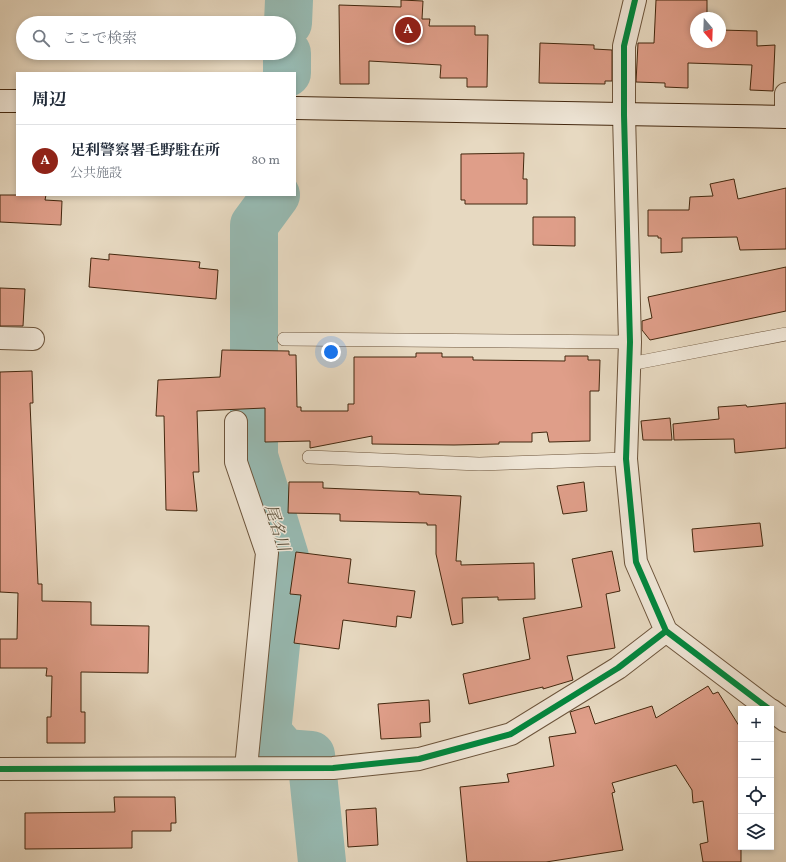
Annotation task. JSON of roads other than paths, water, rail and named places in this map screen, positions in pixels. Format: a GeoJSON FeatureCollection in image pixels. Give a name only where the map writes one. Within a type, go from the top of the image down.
{"type":"FeatureCollection","features":[{"type":"Feature","properties":{"kind":"street"},"geometry":{"type":"LineString","coordinates":[[635,0],[624,46],[624,115],[630,342],[626,459],[636,562],[666,631],[765,706]]}},
{"type":"Feature","properties":{"kind":"street"},"geometry":{"type":"LineString","coordinates":[[296,108],[786,117],[786,94]]}},
{"type":"Feature","properties":{"kind":"street"},"geometry":{"type":"LineString","coordinates":[[0,101],[16,102]]}},
{"type":"Feature","properties":{"kind":"street"},"geometry":{"type":"LineString","coordinates":[[0,338],[33,339]]}},
{"type":"Feature","properties":{"kind":"street"},"geometry":{"type":"LineString","coordinates":[[236,422],[236,462],[267,553],[246,768]]}},
{"type":"Feature","properties":{"kind":"street"},"geometry":{"type":"LineString","coordinates":[[0,769],[228,770],[246,768],[333,768],[419,759],[511,734],[612,672],[666,631]]}},
{"type":"Feature","properties":{"kind":"street"},"geometry":{"type":"LineString","coordinates":[[774,713],[786,721]]}},
{"type":"Feature","properties":{"kind":"lane"},"geometry":{"type":"LineString","coordinates":[[630,364],[786,334]]}},
{"type":"Feature","properties":{"kind":"lane"},"geometry":{"type":"LineString","coordinates":[[284,339],[630,342]]}},
{"type":"Feature","properties":{"kind":"lane"},"geometry":{"type":"LineString","coordinates":[[309,457],[479,464],[626,459]]}},
{"type":"Feature","properties":{"kind":"waterway","name":"尾名川"},"geometry":{"type":"LineString","coordinates":[[288,16],[289,0]]}},
{"type":"Feature","properties":{"kind":"waterway","name":"尾名川"},"geometry":{"type":"LineString","coordinates":[[287,60],[287,72]]}},
{"type":"Feature","properties":{"kind":"waterway","name":"尾名川"},"geometry":{"type":"LineString","coordinates":[[275,196],[254,225],[254,456],[285,557],[267,732],[285,753],[311,755],[322,862]]}},
{"type":"Feature","properties":{"kind":"place","name":"足利警察署毛野駐在所"},"geometry":{"type":"Point","coordinates":[408,30]}}]}
